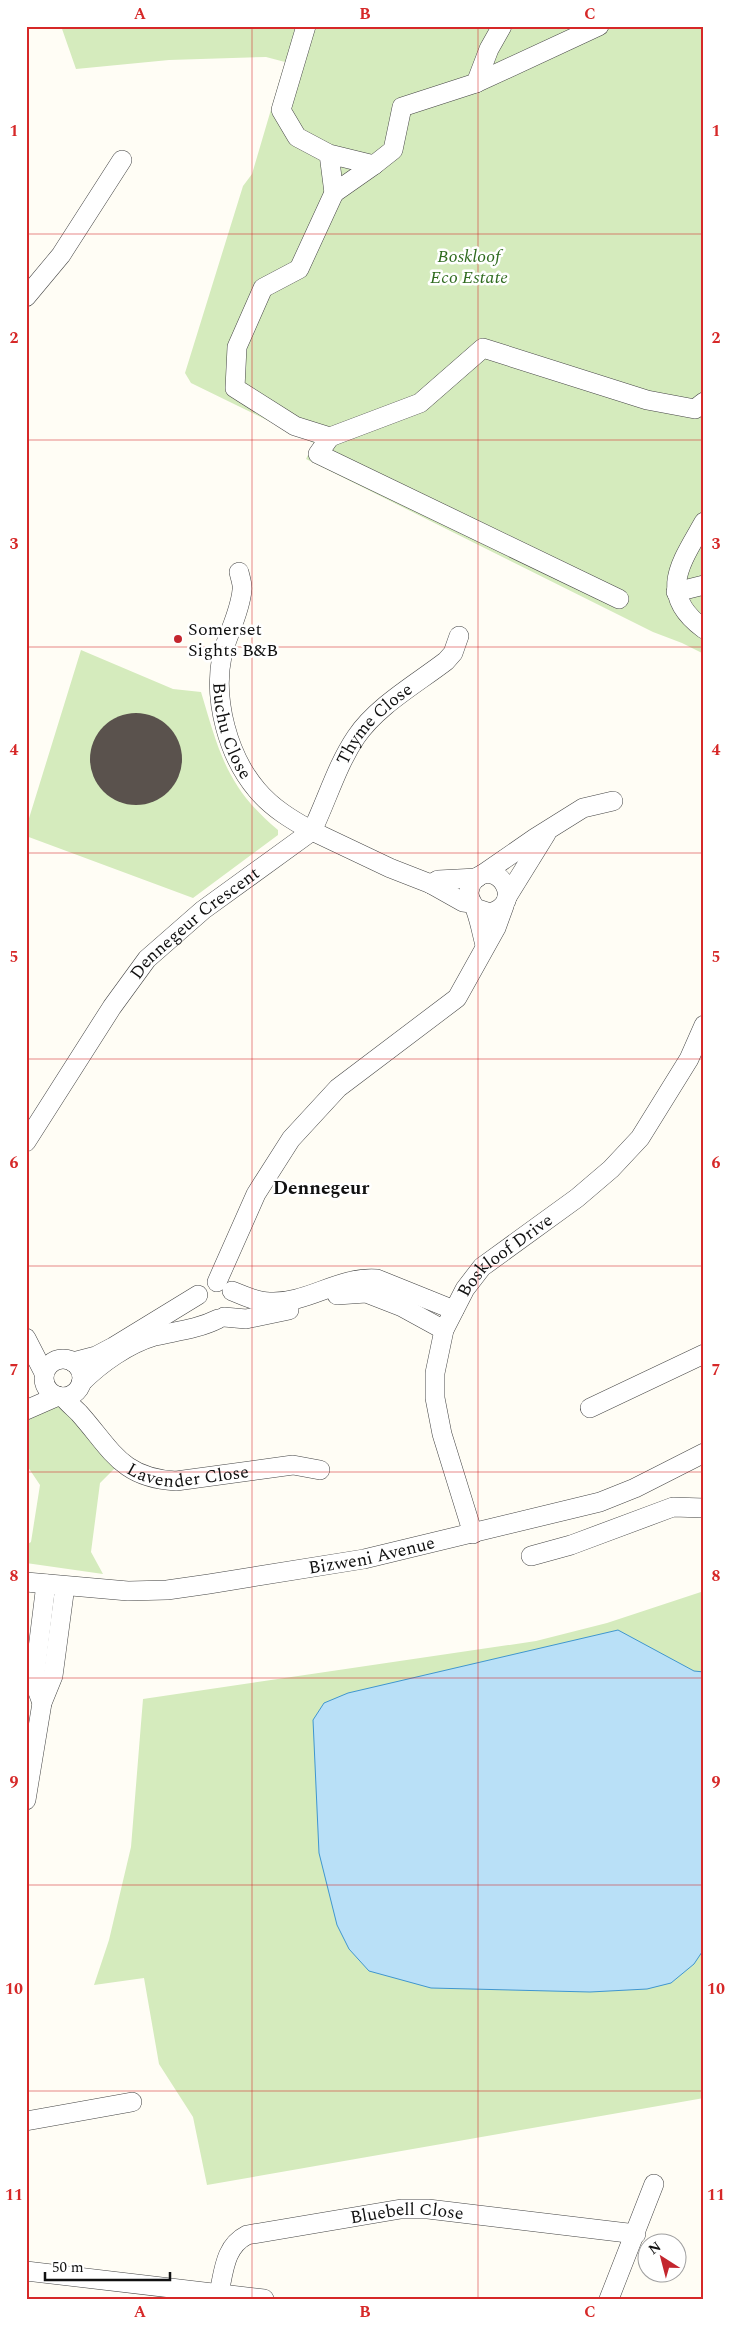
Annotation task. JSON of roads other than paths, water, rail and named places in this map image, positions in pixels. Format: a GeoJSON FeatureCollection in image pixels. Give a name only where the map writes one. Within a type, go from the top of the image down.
{"type":"FeatureCollection","features":[{"type":"Feature","properties":{"kind":"street"},"geometry":{"type":"LineString","coordinates":[[306,26],[281,110],[297,137],[329,154],[374,165]]}},
{"type":"Feature","properties":{"kind":"street"},"geometry":{"type":"LineString","coordinates":[[476,83],[488,49],[502,26]]}},
{"type":"Feature","properties":{"kind":"street"},"geometry":{"type":"LineString","coordinates":[[330,437],[295,426],[235,388],[237,347],[263,288],[299,269],[334,193],[392,150],[402,107],[476,83],[599,26]]}},
{"type":"Feature","properties":{"kind":"street"},"geometry":{"type":"LineString","coordinates":[[329,154],[334,193]]}},
{"type":"Feature","properties":{"kind":"street"},"geometry":{"type":"LineString","coordinates":[[26,297],[61,255],[122,160]]}},
{"type":"Feature","properties":{"kind":"street"},"geometry":{"type":"LineString","coordinates":[[619,599],[318,454],[330,437],[420,403],[483,348],[647,400],[695,409],[704,402]]}},
{"type":"Feature","properties":{"kind":"street"},"geometry":{"type":"LineString","coordinates":[[704,522],[684,558],[676,592],[683,609],[704,629]]}},
{"type":"Feature","properties":{"kind":"street","name":"Buchu Close"},"geometry":{"type":"LineString","coordinates":[[239,572],[243,590],[222,657],[219,694],[227,732],[238,761],[257,790],[286,816],[312,831]]}},
{"type":"Feature","properties":{"kind":"street"},"geometry":{"type":"LineString","coordinates":[[676,592],[704,585]]}},
{"type":"Feature","properties":{"kind":"street","name":"Thyme Close"},"geometry":{"type":"LineString","coordinates":[[312,831],[343,760],[356,737],[383,709],[446,661],[453,653],[459,636]]}},
{"type":"Feature","properties":{"kind":"street"},"geometry":{"type":"LineString","coordinates":[[485,945],[469,889],[480,876],[548,830],[588,806],[613,801]]}},
{"type":"Feature","properties":{"kind":"street"},"geometry":{"type":"LineString","coordinates":[[225,1286],[256,1194],[291,1139],[338,1088],[457,998],[496,928],[505,902],[548,830]]}},
{"type":"Feature","properties":{"kind":"street"},"geometry":{"type":"LineString","coordinates":[[312,831],[382,864],[431,884],[463,902],[490,913],[505,902]]}},
{"type":"Feature","properties":{"kind":"street","name":"Dennegeur Crescent"},"geometry":{"type":"LineString","coordinates":[[26,1142],[96,1032],[147,959],[203,910],[312,831]]}},
{"type":"Feature","properties":{"kind":"street"},"geometry":{"type":"LineString","coordinates":[[431,884],[438,880],[491,874],[504,882],[505,902]]}},
{"type":"Feature","properties":{"kind":"street","name":"Boskloof Drive"},"geometry":{"type":"LineString","coordinates":[[473,1534],[442,1434],[434,1398],[435,1373],[444,1330],[464,1289],[482,1267],[577,1198],[611,1169],[640,1138],[696,1062],[704,1026]]}},
{"type":"Feature","properties":{"kind":"street"},"geometry":{"type":"LineString","coordinates":[[62,1387],[51,1363],[96,1356],[198,1295],[205,1285],[225,1286],[259,1301],[289,1301],[347,1282],[367,1286],[406,1300],[454,1310]]}},
{"type":"Feature","properties":{"kind":"street"},"geometry":{"type":"LineString","coordinates":[[28,1409],[62,1387],[141,1342],[153,1337],[207,1325],[221,1318],[233,1309],[235,1297],[225,1286]]}},
{"type":"Feature","properties":{"kind":"street"},"geometry":{"type":"LineString","coordinates":[[198,1295],[197,1301],[202,1313],[206,1317],[246,1319],[295,1308],[367,1286]]}},
{"type":"Feature","properties":{"kind":"street"},"geometry":{"type":"LineString","coordinates":[[406,1300],[444,1330]]}},
{"type":"Feature","properties":{"kind":"street"},"geometry":{"type":"LineString","coordinates":[[28,1340],[67,1360],[80,1371],[62,1387]]}},
{"type":"Feature","properties":{"kind":"street"},"geometry":{"type":"LineString","coordinates":[[28,1340],[62,1387]]}},
{"type":"Feature","properties":{"kind":"street"},"geometry":{"type":"LineString","coordinates":[[590,1408],[704,1354]]}},
{"type":"Feature","properties":{"kind":"street","name":"Lavender Close"},"geometry":{"type":"LineString","coordinates":[[62,1387],[112,1455],[140,1474],[157,1480],[176,1481],[293,1466],[320,1470]]}},
{"type":"Feature","properties":{"kind":"street","name":"Bizweni Avenue"},"geometry":{"type":"LineString","coordinates":[[26,1582],[128,1591],[167,1590],[364,1559],[600,1502],[635,1488],[704,1454]]}},
{"type":"Feature","properties":{"kind":"street"},"geometry":{"type":"LineString","coordinates":[[531,1556],[571,1545],[673,1507],[704,1508]]}},
{"type":"Feature","properties":{"kind":"street"},"geometry":{"type":"LineString","coordinates":[[42,1703],[34,1681],[46,1584]]}},
{"type":"Feature","properties":{"kind":"street"},"geometry":{"type":"LineString","coordinates":[[27,1792],[42,1703],[53,1676],[65,1586]]}},
{"type":"Feature","properties":{"kind":"street"},"geometry":{"type":"LineString","coordinates":[[26,2121],[132,2102]]}},
{"type":"Feature","properties":{"kind":"street"},"geometry":{"type":"LineString","coordinates":[[609,2299],[654,2184]]}},
{"type":"Feature","properties":{"kind":"street","name":"Bluebell Close"},"geometry":{"type":"LineString","coordinates":[[219,2293],[229,2250],[239,2239],[247,2235],[401,2209],[428,2209],[636,2234]]}},
{"type":"Feature","properties":{"kind":"street"},"geometry":{"type":"LineString","coordinates":[[26,2271],[264,2299]]}},
{"type":"Feature","properties":{"kind":"water"},"geometry":{"type":"Polygon","coordinates":[[[618,1630],[694,1671],[704,1672],[704,1949],[694,1964],[671,1983],[647,1989],[590,1992],[431,1988],[369,1971],[349,1949],[337,1925],[319,1853],[313,1720],[324,1703],[348,1693],[618,1630]]]}},
{"type":"Feature","properties":{"kind":"place","name":"Somerset Sights B&B"},"geometry":{"type":"Point","coordinates":[178,639]}},
{"type":"Feature","properties":{"kind":"district","name":"Dennegeur"},"geometry":{"type":"Point","coordinates":[321,1187]}},
{"type":"Feature","properties":{"kind":"park label","name":"Boskloof Eco Estate"},"geometry":{"type":"Point","coordinates":[469,266]}}]}
